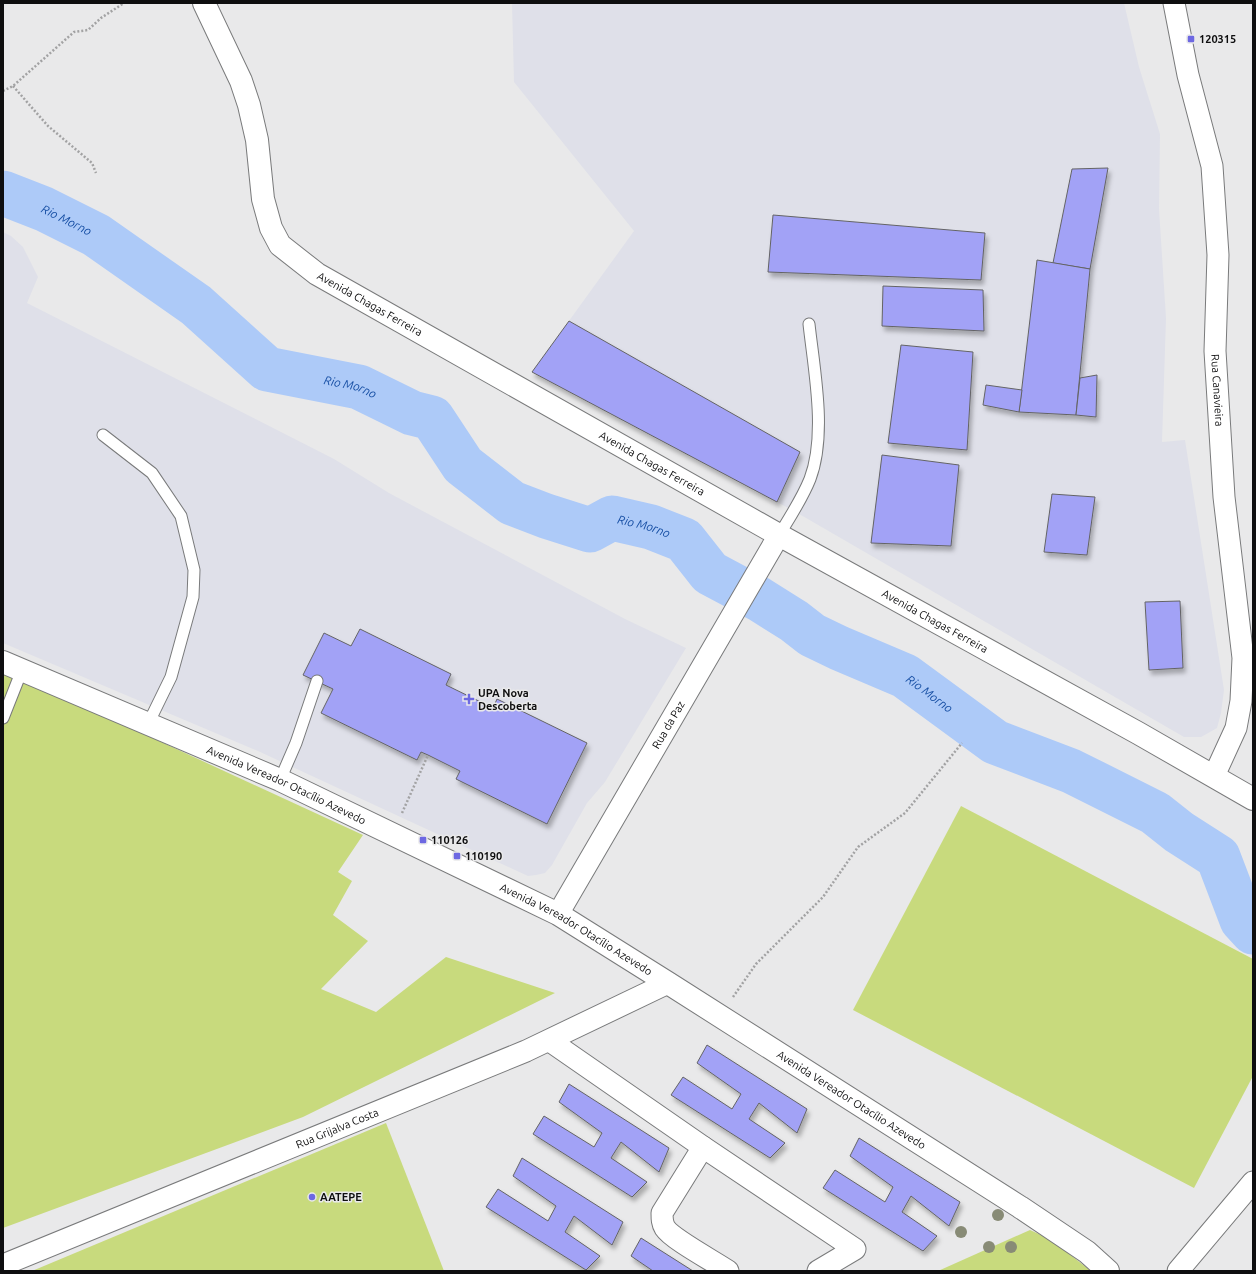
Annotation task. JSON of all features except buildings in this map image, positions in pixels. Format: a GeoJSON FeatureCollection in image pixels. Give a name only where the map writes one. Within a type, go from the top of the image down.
{"type":"FeatureCollection","features":[{"type":"Feature","properties":{"kind":"street","name":"Avenida Chagas Ferreira"},"geometry":{"type":"LineString","coordinates":[[204,3],[241,81],[249,105],[257,140],[263,200],[271,228],[280,245],[317,274],[1253,799]]}},
{"type":"Feature","properties":{"kind":"street","name":"Rua Canavieira"},"geometry":{"type":"LineString","coordinates":[[1174,3],[1188,75],[1212,166],[1218,255],[1215,351],[1224,497],[1243,658],[1242,700],[1236,728],[1214,776]]}},
{"type":"Feature","properties":{"kind":"street","name":"Rua da Paz"},"geometry":{"type":"LineString","coordinates":[[558,914],[780,535]]}},
{"type":"Feature","properties":{"kind":"street","name":"Avenida Vereador Otacílio Azevedo"},"geometry":{"type":"LineString","coordinates":[[12,666],[280,780],[558,914],[1020,1206],[1087,1252],[1108,1271]]}},
{"type":"Feature","properties":{"kind":"street","name":"Rua Grijalva Costa"},"geometry":{"type":"LineString","coordinates":[[3,1265],[550,1041],[668,983]]}},
{"type":"Feature","properties":{"kind":"street"},"geometry":{"type":"LineString","coordinates":[[550,1041],[703,1147],[855,1249],[818,1271]]}},
{"type":"Feature","properties":{"kind":"street"},"geometry":{"type":"LineString","coordinates":[[703,1147],[662,1213],[662,1221],[666,1229],[674,1236],[728,1271]]}},
{"type":"Feature","properties":{"kind":"street"},"geometry":{"type":"LineString","coordinates":[[1178,1271],[1253,1182]]}},
{"type":"Feature","properties":{"kind":"lane"},"geometry":{"type":"LineString","coordinates":[[780,535],[794,511],[810,478],[815,460],[818,403],[808,324]]}},
{"type":"Feature","properties":{"kind":"lane"},"geometry":{"type":"LineString","coordinates":[[103,435],[152,473],[181,516],[194,570],[193,597],[171,677],[148,724]]}},
{"type":"Feature","properties":{"kind":"lane"},"geometry":{"type":"LineString","coordinates":[[3,718],[12,666]]}},
{"type":"Feature","properties":{"kind":"lane"},"geometry":{"type":"LineString","coordinates":[[280,780],[296,743],[317,681]]}},
{"type":"Feature","properties":{"kind":"path"},"geometry":{"type":"LineString","coordinates":[[3,91],[13,86],[74,32],[88,30],[100,18],[124,3]]}},
{"type":"Feature","properties":{"kind":"path"},"geometry":{"type":"LineString","coordinates":[[13,86],[48,126],[92,163],[96,173]]}},
{"type":"Feature","properties":{"kind":"path"},"geometry":{"type":"LineString","coordinates":[[721,1016],[756,964],[823,897],[858,847],[904,814],[962,743]]}},
{"type":"Feature","properties":{"kind":"path"},"geometry":{"type":"LineString","coordinates":[[392,834],[428,755]]}},
{"type":"Feature","properties":{"kind":"shaded area"},"geometry":{"type":"Polygon","coordinates":[[[512,3],[1124,3],[1139,67],[1160,134],[1159,209],[1166,318],[1162,442],[1185,440],[1224,690],[1221,713],[1217,728],[1201,737],[1184,737],[794,511],[532,372],[634,231],[514,82],[512,3]]]}},
{"type":"Feature","properties":{"kind":"shaded area"},"geometry":{"type":"Polygon","coordinates":[[[3,232],[11,236],[23,247],[38,277],[27,303],[334,459],[389,493],[625,619],[686,648],[605,782],[587,803],[552,865],[545,873],[528,876],[258,751],[3,643],[3,232]]]}},
{"type":"Feature","properties":{"kind":"green space"},"geometry":{"type":"Polygon","coordinates":[[[3,671],[81,705],[363,835],[338,872],[352,881],[333,915],[368,941],[321,989],[376,1012],[446,957],[555,993],[303,1117],[3,1228],[3,671]]]}},
{"type":"Feature","properties":{"kind":"green space"},"geometry":{"type":"Polygon","coordinates":[[[961,806],[1253,959],[1253,1076],[1194,1188],[853,1010],[961,806]]]}},
{"type":"Feature","properties":{"kind":"green space","name":"AATEPE"},"geometry":{"type":"Polygon","coordinates":[[[386,1123],[444,1271],[32,1271],[386,1123]]]}},
{"type":"Feature","properties":{"kind":"green space"},"geometry":{"type":"Polygon","coordinates":[[[1030,1230],[1050,1239],[1091,1271],[938,1271],[1030,1230]]]}},
{"type":"Feature","properties":{"kind":"waterway","name":"Rio Morno"},"geometry":{"type":"LineString","coordinates":[[3,193],[44,209],[96,235],[196,305],[267,369],[359,387],[412,413],[432,418],[463,465],[512,503],[590,530],[612,518],[651,527],[684,540],[710,573],[759,599],[794,621],[812,635],[905,676],[995,742],[1071,771],[1155,813],[1179,832],[1218,857],[1242,920],[1253,932]]}},
{"type":"Feature","properties":{"kind":"place","name":"120315"},"geometry":{"type":"Point","coordinates":[1191,39]}},
{"type":"Feature","properties":{"kind":"place","name":"UPA Nova Descoberta"},"geometry":{"type":"Point","coordinates":[469,699]}},
{"type":"Feature","properties":{"kind":"place","name":"110126"},"geometry":{"type":"Point","coordinates":[423,840]}},
{"type":"Feature","properties":{"kind":"place","name":"110190"},"geometry":{"type":"Point","coordinates":[457,856]}},
{"type":"Feature","properties":{"kind":"place","name":"AATEPE"},"geometry":{"type":"Point","coordinates":[312,1197]}}]}
